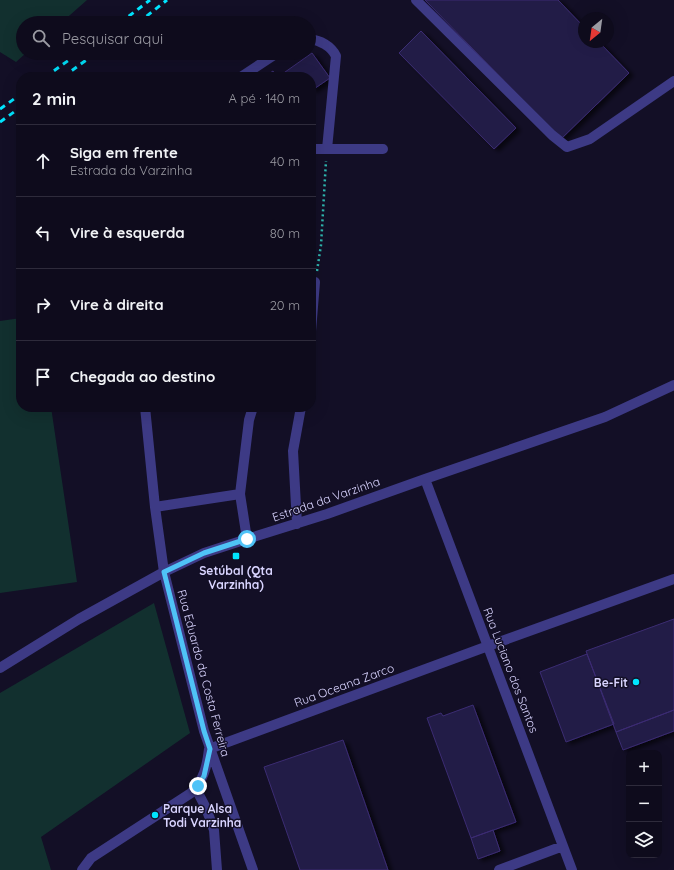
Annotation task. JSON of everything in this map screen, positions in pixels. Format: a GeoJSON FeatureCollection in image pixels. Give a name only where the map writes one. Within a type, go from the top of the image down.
{"type":"FeatureCollection","features":[{"type":"Feature","properties":{"kind":"street"},"geometry":{"type":"LineString","coordinates":[[416,0],[552,135],[567,147],[590,139],[674,80]]}},
{"type":"Feature","properties":{"kind":"street"},"geometry":{"type":"LineString","coordinates":[[316,40],[329,47],[334,53],[336,60],[327,149]]}},
{"type":"Feature","properties":{"kind":"street"},"geometry":{"type":"LineString","coordinates":[[248,72],[266,60]]}},
{"type":"Feature","properties":{"kind":"street"},"geometry":{"type":"LineString","coordinates":[[316,148],[383,149]]}},
{"type":"Feature","properties":{"kind":"street","name":"Estrada da Varzinha"},"geometry":{"type":"LineString","coordinates":[[0,668],[79,619],[164,572],[204,553],[297,524],[605,417],[674,385]]}},
{"type":"Feature","properties":{"kind":"street","name":"Rua Eduardo da Costa Ferreira"},"geometry":{"type":"LineString","coordinates":[[145,412],[154,507],[164,572],[204,731],[253,870]]}},
{"type":"Feature","properties":{"kind":"street"},"geometry":{"type":"LineString","coordinates":[[247,539],[240,494],[249,420],[251,412]]}},
{"type":"Feature","properties":{"kind":"street"},"geometry":{"type":"LineString","coordinates":[[297,524],[293,451],[300,412]]}},
{"type":"Feature","properties":{"kind":"street","name":"Rua Luciano dos Santos"},"geometry":{"type":"LineString","coordinates":[[425,479],[572,870]]}},
{"type":"Feature","properties":{"kind":"street"},"geometry":{"type":"LineString","coordinates":[[154,507],[240,494]]}},
{"type":"Feature","properties":{"kind":"street","name":"Rua Oceana Zarco"},"geometry":{"type":"LineString","coordinates":[[210,749],[674,579]]}},
{"type":"Feature","properties":{"kind":"street"},"geometry":{"type":"LineString","coordinates":[[82,870],[91,858],[196,789],[204,776],[210,749]]}},
{"type":"Feature","properties":{"kind":"street"},"geometry":{"type":"LineString","coordinates":[[196,789],[206,808],[214,830],[217,870]]}},
{"type":"Feature","properties":{"kind":"street"},"geometry":{"type":"LineString","coordinates":[[499,870],[563,846]]}},
{"type":"Feature","properties":{"kind":"path"},"geometry":{"type":"LineString","coordinates":[[316,276],[321,245],[327,149]]}},
{"type":"Feature","properties":{"kind":"green space"},"geometry":{"type":"Polygon","coordinates":[[[0,0],[87,0],[69,16],[16,16],[16,60],[18,60],[16,62],[0,52],[0,0]]]}},
{"type":"Feature","properties":{"kind":"green space"},"geometry":{"type":"Polygon","coordinates":[[[16,319],[16,412],[52,412],[77,582],[0,593],[0,321],[16,319]]]}},
{"type":"Feature","properties":{"kind":"green space"},"geometry":{"type":"Polygon","coordinates":[[[154,603],[190,733],[41,837],[51,870],[0,870],[0,693],[154,603]]]}},
{"type":"Feature","properties":{"kind":"building"},"geometry":{"type":"Polygon","coordinates":[[[425,0],[558,0],[578,21],[578,48],[605,48],[629,73],[561,139],[425,0]]]}},
{"type":"Feature","properties":{"kind":"building"},"geometry":{"type":"Polygon","coordinates":[[[421,31],[516,128],[494,149],[399,53],[421,31]]]}},
{"type":"Feature","properties":{"kind":"building"},"geometry":{"type":"Polygon","coordinates":[[[316,59],[330,78],[316,88],[316,72],[285,72],[302,60],[316,60],[316,59]]]}},
{"type":"Feature","properties":{"kind":"building","name":"Be-Fit"},"geometry":{"type":"Polygon","coordinates":[[[674,619],[674,710],[616,732],[586,651],[674,619]]]}},
{"type":"Feature","properties":{"kind":"building"},"geometry":{"type":"Polygon","coordinates":[[[587,654],[614,724],[566,742],[540,672],[587,654]]]}},
{"type":"Feature","properties":{"kind":"building"},"geometry":{"type":"Polygon","coordinates":[[[473,705],[516,822],[471,838],[427,718],[441,713],[443,716],[473,705]]]}},
{"type":"Feature","properties":{"kind":"building"},"geometry":{"type":"Polygon","coordinates":[[[674,710],[674,731],[623,750],[616,732],[674,710]]]}},
{"type":"Feature","properties":{"kind":"building"},"geometry":{"type":"Polygon","coordinates":[[[343,740],[388,870],[300,870],[264,767],[343,740]]]}},
{"type":"Feature","properties":{"kind":"building"},"geometry":{"type":"Polygon","coordinates":[[[493,830],[500,851],[478,859],[471,838],[493,830]]]}},
{"type":"Feature","properties":{"kind":"railway"},"geometry":{"type":"LineString","coordinates":[[129,16],[150,0]]}},
{"type":"Feature","properties":{"kind":"railway"},"geometry":{"type":"LineString","coordinates":[[147,16],[167,0]]}},
{"type":"Feature","properties":{"kind":"railway"},"geometry":{"type":"LineString","coordinates":[[52,72],[69,60]]}},
{"type":"Feature","properties":{"kind":"railway"},"geometry":{"type":"LineString","coordinates":[[70,72],[86,60]]}},
{"type":"Feature","properties":{"kind":"railway"},"geometry":{"type":"LineString","coordinates":[[0,109],[16,98]]}},
{"type":"Feature","properties":{"kind":"railway"},"geometry":{"type":"LineString","coordinates":[[0,122],[16,111]]}},
{"type":"Feature","properties":{"kind":"place","name":"Setúbal (Qta Varzinha)"},"geometry":{"type":"Point","coordinates":[236,556]}},
{"type":"Feature","properties":{"kind":"place","name":"Be-Fit"},"geometry":{"type":"Point","coordinates":[636,682]}},
{"type":"Feature","properties":{"kind":"place","name":"Parque Alsa Todi Varzinha"},"geometry":{"type":"Point","coordinates":[155,815]}},
{"type":"Feature","properties":{"kind":"route"},"geometry":{"type":"LineString","coordinates":[[198,786],[204,776],[210,749],[204,731],[164,572],[204,553],[247,539]]}}]}
